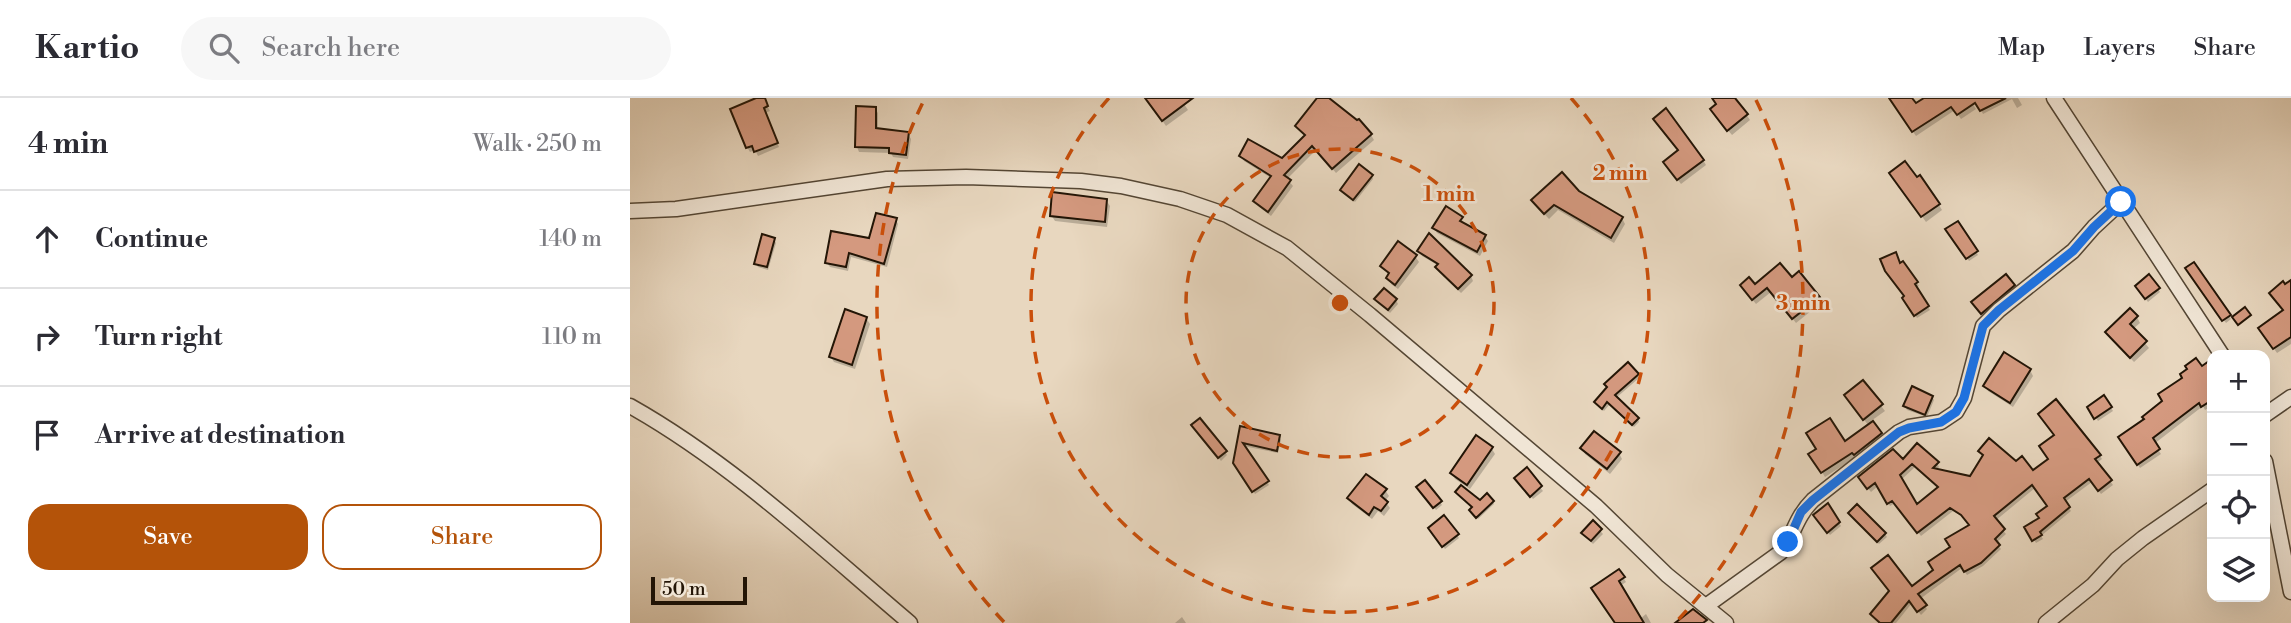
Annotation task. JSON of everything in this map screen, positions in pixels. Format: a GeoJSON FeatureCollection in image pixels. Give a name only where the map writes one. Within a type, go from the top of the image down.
{"type":"FeatureCollection","features":[{"type":"Feature","properties":{"kind":"street"},"geometry":{"type":"LineString","coordinates":[[2054,98],[2219,350]]}},
{"type":"Feature","properties":{"kind":"street"},"geometry":{"type":"LineString","coordinates":[[630,211],[676,209],[887,179],[966,177],[1081,181],[1121,186],[1227,215],[1287,247],[1596,506],[1667,575],[1726,623]]}},
{"type":"Feature","properties":{"kind":"street"},"geometry":{"type":"LineString","coordinates":[[1706,606],[1781,552],[1801,512],[1899,432],[1941,422],[1956,412],[1967,388],[1983,326],[2073,251],[2121,202]]}},
{"type":"Feature","properties":{"kind":"street"},"geometry":{"type":"LineString","coordinates":[[2268,413],[2291,397]]}},
{"type":"Feature","properties":{"kind":"street"},"geometry":{"type":"LineString","coordinates":[[630,406],[731,471],[910,623]]}},
{"type":"Feature","properties":{"kind":"street"},"geometry":{"type":"LineString","coordinates":[[2269,476],[2291,592]]}},
{"type":"Feature","properties":{"kind":"street"},"geometry":{"type":"LineString","coordinates":[[2046,623],[2093,585],[2117,559],[2143,538],[2207,493]]}},
{"type":"Feature","properties":{"kind":"building"},"geometry":{"type":"Polygon","coordinates":[[[756,98],[765,98],[768,106],[764,108],[778,143],[754,152],[752,146],[746,148],[730,109],[756,98]]]}},
{"type":"Feature","properties":{"kind":"building"},"geometry":{"type":"Polygon","coordinates":[[[1145,98],[1193,98],[1162,121],[1145,98]]]}},
{"type":"Feature","properties":{"kind":"building"},"geometry":{"type":"Polygon","coordinates":[[[1317,98],[1329,98],[1359,119],[1372,134],[1332,169],[1312,146],[1284,175],[1291,180],[1268,212],[1253,201],[1271,176],[1239,156],[1248,139],[1282,158],[1305,135],[1295,126],[1317,98]]]}},
{"type":"Feature","properties":{"kind":"building"},"geometry":{"type":"Polygon","coordinates":[[[1712,98],[1735,98],[1748,114],[1727,131],[1710,109],[1716,104],[1712,98]]]}},
{"type":"Feature","properties":{"kind":"building"},"geometry":{"type":"Polygon","coordinates":[[[1889,98],[1912,98],[1916,103],[1924,98],[2006,98],[1980,111],[1975,103],[1957,115],[1951,107],[1912,132],[1889,98]]]}},
{"type":"Feature","properties":{"kind":"building"},"geometry":{"type":"Polygon","coordinates":[[[856,106],[876,107],[876,128],[909,132],[906,155],[889,153],[889,148],[855,147],[856,106]]]}},
{"type":"Feature","properties":{"kind":"building"},"geometry":{"type":"Polygon","coordinates":[[[1666,108],[1704,160],[1677,180],[1663,162],[1678,150],[1653,119],[1666,108]]]}},
{"type":"Feature","properties":{"kind":"building"},"geometry":{"type":"Polygon","coordinates":[[[1905,161],[1917,177],[1920,175],[1940,204],[1921,217],[1889,173],[1905,161]]]}},
{"type":"Feature","properties":{"kind":"building"},"geometry":{"type":"Polygon","coordinates":[[[1359,164],[1373,175],[1353,200],[1340,190],[1359,164]]]}},
{"type":"Feature","properties":{"kind":"building"},"geometry":{"type":"Polygon","coordinates":[[[1562,172],[1579,191],[1623,217],[1611,238],[1554,205],[1544,214],[1531,200],[1562,172]]]}},
{"type":"Feature","properties":{"kind":"building"},"geometry":{"type":"Polygon","coordinates":[[[1052,192],[1107,199],[1105,222],[1050,216],[1052,192]]]}},
{"type":"Feature","properties":{"kind":"building"},"geometry":{"type":"Polygon","coordinates":[[[1446,206],[1463,217],[1460,221],[1486,235],[1477,252],[1432,228],[1446,206]]]}},
{"type":"Feature","properties":{"kind":"building"},"geometry":{"type":"Polygon","coordinates":[[[876,213],[897,218],[884,264],[849,253],[846,267],[825,263],[831,231],[869,238],[876,213]]]}},
{"type":"Feature","properties":{"kind":"building"},"geometry":{"type":"Polygon","coordinates":[[[1958,221],[1978,251],[1966,259],[1945,229],[1958,221]]]}},
{"type":"Feature","properties":{"kind":"building"},"geometry":{"type":"Polygon","coordinates":[[[1429,233],[1472,275],[1458,289],[1435,267],[1438,264],[1417,251],[1429,233]]]}},
{"type":"Feature","properties":{"kind":"building"},"geometry":{"type":"Polygon","coordinates":[[[762,234],[775,238],[767,267],[754,264],[762,234]]]}},
{"type":"Feature","properties":{"kind":"building"},"geometry":{"type":"Polygon","coordinates":[[[1398,241],[1417,255],[1395,285],[1386,278],[1389,273],[1380,266],[1398,241]]]}},
{"type":"Feature","properties":{"kind":"building"},"geometry":{"type":"Polygon","coordinates":[[[1896,252],[1900,263],[1903,261],[1918,282],[1915,284],[1929,306],[1914,316],[1880,259],[1896,252]]]}},
{"type":"Feature","properties":{"kind":"building"},"geometry":{"type":"Polygon","coordinates":[[[2194,262],[2231,315],[2222,321],[2185,268],[2194,262]]]}},
{"type":"Feature","properties":{"kind":"building"},"geometry":{"type":"Polygon","coordinates":[[[1780,263],[1792,277],[1799,271],[1820,297],[1792,319],[1767,288],[1752,300],[1740,285],[1749,277],[1755,284],[1780,263]]]}},
{"type":"Feature","properties":{"kind":"building"},"geometry":{"type":"Polygon","coordinates":[[[2006,274],[2015,285],[1981,314],[1971,302],[2006,274]]]}},
{"type":"Feature","properties":{"kind":"building"},"geometry":{"type":"Polygon","coordinates":[[[2149,274],[2160,288],[2145,299],[2135,286],[2149,274]]]}},
{"type":"Feature","properties":{"kind":"building"},"geometry":{"type":"Polygon","coordinates":[[[2291,280],[2291,337],[2273,349],[2258,328],[2283,310],[2269,293],[2283,281],[2285,284],[2291,280]]]}},
{"type":"Feature","properties":{"kind":"building"},"geometry":{"type":"Polygon","coordinates":[[[1384,288],[1397,299],[1388,310],[1374,299],[1384,288]]]}},
{"type":"Feature","properties":{"kind":"building"},"geometry":{"type":"Polygon","coordinates":[[[2245,307],[2251,315],[2238,325],[2232,317],[2245,307]]]}},
{"type":"Feature","properties":{"kind":"building"},"geometry":{"type":"Polygon","coordinates":[[[2130,308],[2138,316],[2130,324],[2147,341],[2130,358],[2105,332],[2130,308]]]}},
{"type":"Feature","properties":{"kind":"building"},"geometry":{"type":"Polygon","coordinates":[[[845,309],[867,317],[852,365],[829,357],[845,309]]]}},
{"type":"Feature","properties":{"kind":"building"},"geometry":{"type":"Polygon","coordinates":[[[2004,352],[2031,369],[2010,403],[1983,386],[2004,352]]]}},
{"type":"Feature","properties":{"kind":"building"},"geometry":{"type":"Polygon","coordinates":[[[2196,358],[2202,366],[2207,362],[2207,403],[2201,407],[2199,403],[2153,438],[2160,449],[2137,465],[2118,437],[2144,419],[2142,417],[2162,401],[2158,394],[2182,378],[2180,374],[2187,369],[2185,366],[2196,358]]]}},
{"type":"Feature","properties":{"kind":"building"},"geometry":{"type":"Polygon","coordinates":[[[1628,362],[1639,374],[1615,395],[1639,418],[1632,425],[1607,402],[1602,409],[1594,402],[1607,387],[1604,384],[1628,362]]]}},
{"type":"Feature","properties":{"kind":"building"},"geometry":{"type":"Polygon","coordinates":[[[1863,380],[1883,404],[1863,420],[1844,395],[1863,380]]]}},
{"type":"Feature","properties":{"kind":"building"},"geometry":{"type":"Polygon","coordinates":[[[1912,386],[1933,396],[1925,415],[1903,406],[1912,386]]]}},
{"type":"Feature","properties":{"kind":"building"},"geometry":{"type":"Polygon","coordinates":[[[2104,395],[2112,407],[2094,419],[2087,407],[2104,395]]]}},
{"type":"Feature","properties":{"kind":"building"},"geometry":{"type":"Polygon","coordinates":[[[2056,399],[2101,455],[2095,459],[2112,480],[2098,491],[2089,479],[2064,498],[2070,507],[2040,532],[2042,535],[2032,541],[2024,527],[2039,518],[2036,514],[2047,506],[2032,485],[1994,516],[2005,529],[1995,539],[2000,545],[1981,563],[1964,572],[1960,565],[1918,594],[1927,605],[1917,612],[1909,601],[1891,623],[1880,623],[1870,614],[1889,591],[1871,568],[1888,555],[1912,586],[1933,570],[1928,562],[1950,547],[1945,539],[1969,525],[1961,515],[1950,508],[1917,533],[1892,501],[1887,504],[1875,483],[1867,489],[1858,477],[1893,449],[1903,459],[1917,443],[1939,462],[1933,468],[1970,476],[1983,455],[1978,451],[1989,438],[2016,461],[2022,456],[2033,470],[2048,459],[2039,446],[2054,435],[2038,414],[2056,399]],[[1912,464],[1900,475],[1917,504],[1938,487],[1912,464]]]}},
{"type":"Feature","properties":{"kind":"building"},"geometry":{"type":"Polygon","coordinates":[[[1200,418],[1227,451],[1218,458],[1191,425],[1200,418]]]}},
{"type":"Feature","properties":{"kind":"building"},"geometry":{"type":"Polygon","coordinates":[[[1830,418],[1845,441],[1873,421],[1882,433],[1854,455],[1852,453],[1821,473],[1808,454],[1816,449],[1806,433],[1830,418]]]}},
{"type":"Feature","properties":{"kind":"building"},"geometry":{"type":"Polygon","coordinates":[[[1240,426],[1280,435],[1277,451],[1243,443],[1269,481],[1252,492],[1233,463],[1240,426]]]}},
{"type":"Feature","properties":{"kind":"building"},"geometry":{"type":"Polygon","coordinates":[[[1594,431],[1621,452],[1607,469],[1580,448],[1594,431]]]}},
{"type":"Feature","properties":{"kind":"building"},"geometry":{"type":"Polygon","coordinates":[[[1476,435],[1493,447],[1467,485],[1450,473],[1476,435]]]}},
{"type":"Feature","properties":{"kind":"building"},"geometry":{"type":"Polygon","coordinates":[[[1527,467],[1542,486],[1530,497],[1514,478],[1527,467]]]}},
{"type":"Feature","properties":{"kind":"building"},"geometry":{"type":"Polygon","coordinates":[[[1366,474],[1387,489],[1381,496],[1388,502],[1381,511],[1374,507],[1369,515],[1347,498],[1366,474]]]}},
{"type":"Feature","properties":{"kind":"building"},"geometry":{"type":"Polygon","coordinates":[[[1425,480],[1442,501],[1433,508],[1416,487],[1425,480]]]}},
{"type":"Feature","properties":{"kind":"building"},"geometry":{"type":"Polygon","coordinates":[[[1461,485],[1480,500],[1487,493],[1494,501],[1476,518],[1469,510],[1472,507],[1455,492],[1461,485]]]}},
{"type":"Feature","properties":{"kind":"building"},"geometry":{"type":"Polygon","coordinates":[[[1828,503],[1840,522],[1827,533],[1813,515],[1828,503]]]}},
{"type":"Feature","properties":{"kind":"building"},"geometry":{"type":"Polygon","coordinates":[[[1857,504],[1886,533],[1877,542],[1848,513],[1857,504]]]}},
{"type":"Feature","properties":{"kind":"building"},"geometry":{"type":"Polygon","coordinates":[[[1444,515],[1459,534],[1442,547],[1428,528],[1444,515]]]}},
{"type":"Feature","properties":{"kind":"building"},"geometry":{"type":"Polygon","coordinates":[[[1593,520],[1602,529],[1591,541],[1581,533],[1593,520]]]}},
{"type":"Feature","properties":{"kind":"building"},"geometry":{"type":"Polygon","coordinates":[[[1619,569],[1625,577],[1619,581],[1644,623],[1615,623],[1591,588],[1619,569]]]}},
{"type":"Feature","properties":{"kind":"building"},"geometry":{"type":"Polygon","coordinates":[[[1693,609],[1707,620],[1703,623],[1675,623],[1693,609]]]}},
{"type":"Feature","properties":{"kind":"route"},"geometry":{"type":"LineString","coordinates":[[1788,542],[1801,512],[1813,500],[1899,432],[1941,422],[1956,412],[1964,398],[1983,326],[2073,251],[2121,202]]}}]}
